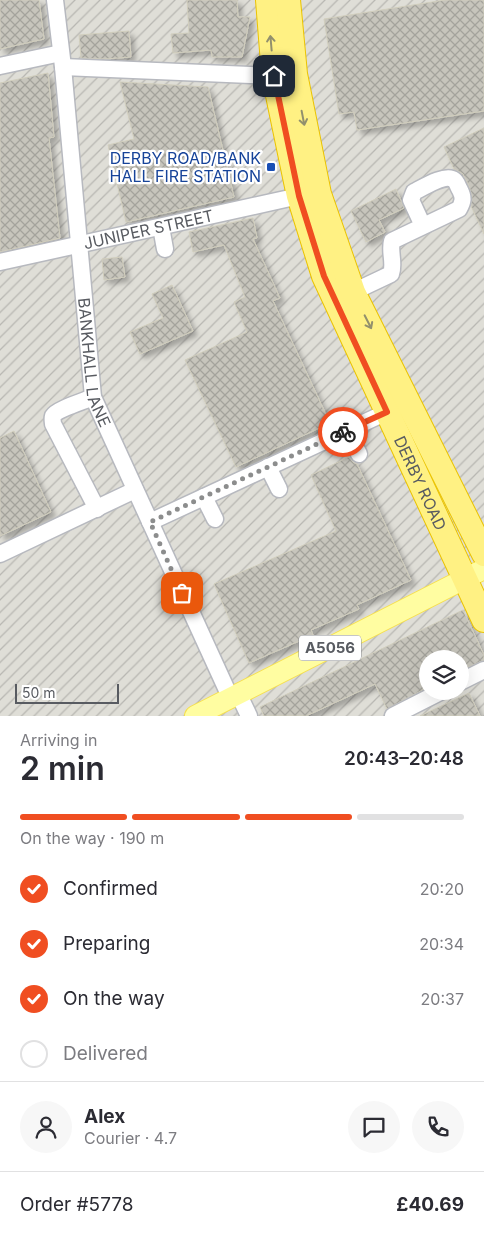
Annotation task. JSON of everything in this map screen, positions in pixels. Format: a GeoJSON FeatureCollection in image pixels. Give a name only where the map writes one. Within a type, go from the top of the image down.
{"type":"FeatureCollection","features":[{"type":"Feature","properties":{"kind":"highway","name":"DERBY ROAD"},"geometry":{"type":"LineString","coordinates":[[268,0],[274,76],[299,196],[324,276],[387,412],[477,575],[484,620]]}},
{"type":"Feature","properties":{"kind":"highway","name":"DERBY ROAD"},"geometry":{"type":"LineString","coordinates":[[288,0],[295,74],[319,194],[353,292],[484,554]]}},
{"type":"Feature","properties":{"kind":"highway"},"geometry":{"type":"LineString","coordinates":[[421,429],[424,461],[469,559],[470,569],[477,575],[484,595]]}},
{"type":"Feature","properties":{"kind":"main road","name":"A5056"},"geometry":{"type":"LineString","coordinates":[[195,716],[477,575]]}},
{"type":"Feature","properties":{"kind":"street","name":"BANKHALL LANE"},"geometry":{"type":"LineString","coordinates":[[55,0],[93,397],[150,522],[235,697],[249,716]]}},
{"type":"Feature","properties":{"kind":"street"},"geometry":{"type":"LineString","coordinates":[[0,66],[62,60],[274,76]]}},
{"type":"Feature","properties":{"kind":"street","name":"JUNIPER STREET"},"geometry":{"type":"LineString","coordinates":[[0,262],[299,196]]}},
{"type":"Feature","properties":{"kind":"street"},"geometry":{"type":"LineString","coordinates":[[353,292],[391,274],[394,267],[390,248],[392,241],[423,226]]}},
{"type":"Feature","properties":{"kind":"street"},"geometry":{"type":"LineString","coordinates":[[161,227],[165,249]]}},
{"type":"Feature","properties":{"kind":"street"},"geometry":{"type":"LineString","coordinates":[[93,397],[65,408],[52,418],[53,424],[97,509]]}},
{"type":"Feature","properties":{"kind":"street"},"geometry":{"type":"LineString","coordinates":[[150,522],[387,412]]}},
{"type":"Feature","properties":{"kind":"street"},"geometry":{"type":"LineString","coordinates":[[347,430],[359,454]]}},
{"type":"Feature","properties":{"kind":"street"},"geometry":{"type":"LineString","coordinates":[[268,467],[279,489]]}},
{"type":"Feature","properties":{"kind":"street"},"geometry":{"type":"LineString","coordinates":[[0,554],[135,490]]}},
{"type":"Feature","properties":{"kind":"street"},"geometry":{"type":"LineString","coordinates":[[204,497],[215,519]]}},
{"type":"Feature","properties":{"kind":"street"},"geometry":{"type":"LineString","coordinates":[[469,678],[484,670]]}},
{"type":"Feature","properties":{"kind":"street"},"geometry":{"type":"LineString","coordinates":[[393,716],[416,711],[430,700]]}},
{"type":"Feature","properties":{"kind":"shaded area"},"geometry":{"type":"Polygon","coordinates":[[[0,0],[484,0],[484,569],[464,579],[484,620],[484,716],[0,716],[0,0]]]}},
{"type":"Feature","properties":{"kind":"building"},"geometry":{"type":"Polygon","coordinates":[[[0,0],[39,0],[44,39],[0,49],[0,0]]]}},
{"type":"Feature","properties":{"kind":"building"},"geometry":{"type":"Polygon","coordinates":[[[187,0],[237,0],[238,17],[250,17],[242,57],[212,57],[211,50],[173,53],[171,34],[189,33],[187,0]]]}},
{"type":"Feature","properties":{"kind":"building"},"geometry":{"type":"Polygon","coordinates":[[[445,0],[484,0],[484,111],[357,130],[354,112],[339,114],[324,19],[445,0]]]}},
{"type":"Feature","properties":{"kind":"building"},"geometry":{"type":"Polygon","coordinates":[[[129,31],[131,57],[81,58],[79,35],[129,31]]]}},
{"type":"Feature","properties":{"kind":"building"},"geometry":{"type":"Polygon","coordinates":[[[48,73],[54,137],[49,138],[60,238],[0,252],[0,83],[48,73]]]}},
{"type":"Feature","properties":{"kind":"building"},"geometry":{"type":"Polygon","coordinates":[[[120,82],[208,87],[234,197],[126,222],[108,145],[134,139],[120,82]]]}},
{"type":"Feature","properties":{"kind":"building"},"geometry":{"type":"Polygon","coordinates":[[[484,128],[484,234],[471,206],[472,196],[469,186],[463,174],[454,169],[444,147],[484,128]]]}},
{"type":"Feature","properties":{"kind":"building"},"geometry":{"type":"Polygon","coordinates":[[[396,189],[404,208],[379,220],[385,232],[366,242],[351,211],[396,189]]]}},
{"type":"Feature","properties":{"kind":"building"},"geometry":{"type":"Polygon","coordinates":[[[253,218],[257,238],[253,239],[280,298],[273,301],[330,423],[236,467],[185,360],[247,332],[234,302],[245,297],[224,245],[193,252],[189,232],[253,218]]]}},
{"type":"Feature","properties":{"kind":"building"},"geometry":{"type":"Polygon","coordinates":[[[122,257],[125,277],[104,280],[102,259],[122,257]]]}},
{"type":"Feature","properties":{"kind":"building"},"geometry":{"type":"Polygon","coordinates":[[[172,285],[193,331],[140,354],[130,332],[163,318],[152,294],[172,285]]]}},
{"type":"Feature","properties":{"kind":"building"},"geometry":{"type":"Polygon","coordinates":[[[14,431],[51,512],[0,536],[0,438],[14,431]]]}},
{"type":"Feature","properties":{"kind":"building"},"geometry":{"type":"Polygon","coordinates":[[[349,457],[357,464],[411,580],[357,605],[359,609],[311,630],[313,635],[249,663],[214,584],[336,531],[311,475],[349,457]]]}},
{"type":"Feature","properties":{"kind":"building"},"geometry":{"type":"Polygon","coordinates":[[[463,610],[484,655],[484,660],[469,667],[469,650],[419,650],[419,692],[387,709],[375,684],[306,716],[264,716],[260,707],[463,610]]]}},
{"type":"Feature","properties":{"kind":"building"},"geometry":{"type":"Polygon","coordinates":[[[469,693],[480,716],[420,716],[454,700],[469,700],[469,693]]]}},
{"type":"Feature","properties":{"kind":"way so far"},"geometry":{"type":"LineString","coordinates":[[182,593],[150,522],[343,432]]}},
{"type":"Feature","properties":{"kind":"place","name":"DERBY ROAD/BANK HALL FIRE STATION"},"geometry":{"type":"Point","coordinates":[271,167]}},
{"type":"Feature","properties":{"kind":"route"},"geometry":{"type":"LineString","coordinates":[[274,76],[299,196],[324,276],[387,412],[343,432]]}}]}
